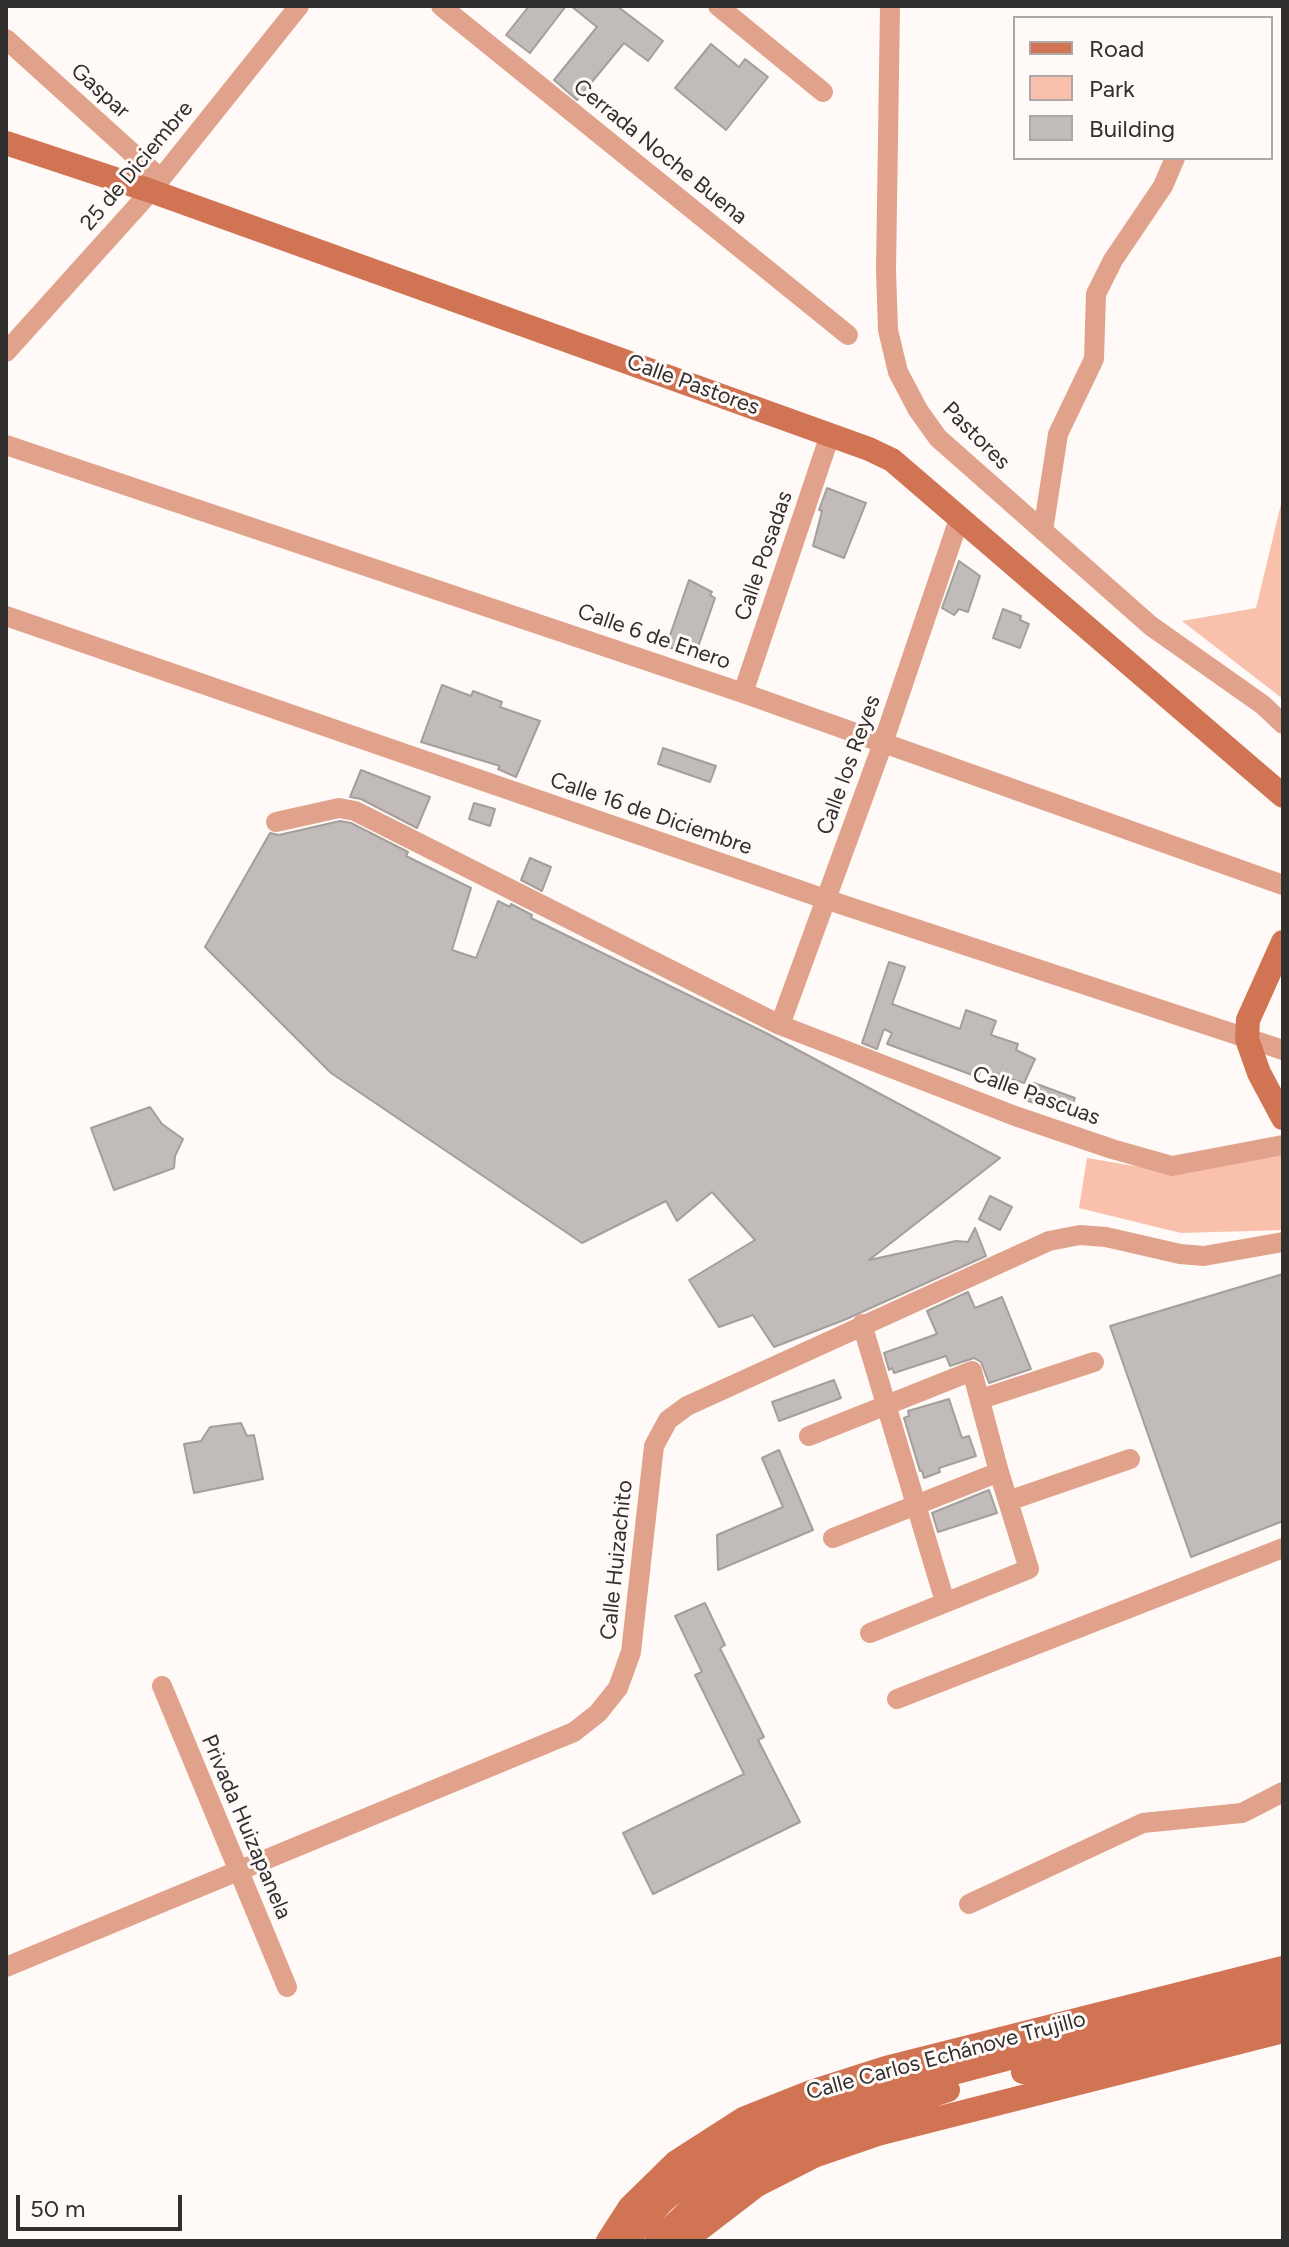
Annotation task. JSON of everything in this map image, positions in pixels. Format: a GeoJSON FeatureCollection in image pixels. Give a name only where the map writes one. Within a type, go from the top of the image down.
{"type":"FeatureCollection","features":[{"type":"Feature","properties":{"kind":"street","name":"25 de Diciembre"},"geometry":{"type":"LineString","coordinates":[[6,352],[156,185],[299,6]]}},
{"type":"Feature","properties":{"kind":"street","name":"Cerrada Noche Buena"},"geometry":{"type":"LineString","coordinates":[[441,6],[848,335]]}},
{"type":"Feature","properties":{"kind":"street"},"geometry":{"type":"LineString","coordinates":[[718,6],[823,92]]}},
{"type":"Feature","properties":{"kind":"street","name":"Pastores"},"geometry":{"type":"LineString","coordinates":[[890,6],[888,330],[898,372],[918,410],[938,438],[1151,626],[1263,705],[1283,724]]}},
{"type":"Feature","properties":{"kind":"street","name":"Gaspar"},"geometry":{"type":"LineString","coordinates":[[6,39],[156,185]]}},
{"type":"Feature","properties":{"kind":"street","name":"Calle Pastores"},"geometry":{"type":"LineString","coordinates":[[6,143],[156,185],[892,460],[1283,796]]}},
{"type":"Feature","properties":{"kind":"street"},"geometry":{"type":"LineString","coordinates":[[1043,531],[1058,434],[1094,359],[1096,294],[1113,260],[1163,186],[1174,160]]}},
{"type":"Feature","properties":{"kind":"street","name":"Calle Posadas"},"geometry":{"type":"LineString","coordinates":[[743,693],[830,435]]}},
{"type":"Feature","properties":{"kind":"street","name":"Calle 6 de Enero"},"geometry":{"type":"LineString","coordinates":[[6,445],[743,693],[1283,885]]}},
{"type":"Feature","properties":{"kind":"street","name":"Calle los Reyes"},"geometry":{"type":"LineString","coordinates":[[780,1025],[883,743],[959,519]]}},
{"type":"Feature","properties":{"kind":"street","name":"Calle 16 de Diciembre"},"geometry":{"type":"LineString","coordinates":[[6,616],[825,899],[1283,1050]]}},
{"type":"Feature","properties":{"kind":"street","name":"Calle Pascuas"},"geometry":{"type":"LineString","coordinates":[[276,822],[339,808],[355,811],[780,1025],[1015,1116],[1172,1166],[1283,1145]]}},
{"type":"Feature","properties":{"kind":"street"},"geometry":{"type":"LineString","coordinates":[[1283,942],[1248,1020],[1247,1039],[1259,1073],[1283,1118]]}},
{"type":"Feature","properties":{"kind":"street","name":"Calle Huizachito"},"geometry":{"type":"LineString","coordinates":[[6,1967],[574,1732],[598,1713],[618,1688],[631,1652],[654,1446],[668,1420],[687,1406],[1049,1241],[1080,1235],[1106,1237],[1180,1254],[1204,1256],[1283,1242]]}},
{"type":"Feature","properties":{"kind":"street"},"geometry":{"type":"LineString","coordinates":[[862,1324],[945,1602]]}},
{"type":"Feature","properties":{"kind":"street"},"geometry":{"type":"LineString","coordinates":[[981,1399],[1094,1362]]}},
{"type":"Feature","properties":{"kind":"street"},"geometry":{"type":"LineString","coordinates":[[809,1436],[972,1371],[1029,1569],[870,1633]]}},
{"type":"Feature","properties":{"kind":"street"},"geometry":{"type":"LineString","coordinates":[[1008,1501],[1130,1459]]}},
{"type":"Feature","properties":{"kind":"street"},"geometry":{"type":"LineString","coordinates":[[833,1538],[999,1472]]}},
{"type":"Feature","properties":{"kind":"street"},"geometry":{"type":"LineString","coordinates":[[897,1699],[1283,1548]]}},
{"type":"Feature","properties":{"kind":"street","name":"Privada Huizapanela"},"geometry":{"type":"LineString","coordinates":[[162,1686],[287,1987]]}},
{"type":"Feature","properties":{"kind":"street"},"geometry":{"type":"LineString","coordinates":[[969,1904],[1143,1823],[1242,1813],[1283,1792]]}},
{"type":"Feature","properties":{"kind":"street","name":"Calle Carlos Echánove Trujillo"},"geometry":{"type":"LineString","coordinates":[[608,2241],[630,2207],[676,2162],[743,2119],[811,2092],[871,2073],[1283,1968]]}},
{"type":"Feature","properties":{"kind":"street","name":"Calle Carlos Echánove Trujillo"},"geometry":{"type":"LineString","coordinates":[[626,2241],[663,2201],[691,2178],[738,2147],[821,2108],[1283,1986]]}},
{"type":"Feature","properties":{"kind":"street","name":"Calle Carlos Echánove Trujillo"},"geometry":{"type":"LineString","coordinates":[[657,2241],[712,2189],[795,2140],[950,2090],[1283,2007]]}},
{"type":"Feature","properties":{"kind":"street"},"geometry":{"type":"LineString","coordinates":[[1112,2011],[1132,2031],[1138,2048],[1134,2069]]}},
{"type":"Feature","properties":{"kind":"street"},"geometry":{"type":"LineString","coordinates":[[684,2241],[757,2185],[814,2156],[881,2133],[1283,2031]]}},
{"type":"Feature","properties":{"kind":"street"},"geometry":{"type":"LineString","coordinates":[[990,2042],[987,2068],[994,2087],[1007,2101]]}},
{"type":"Feature","properties":{"kind":"green space"},"geometry":{"type":"Polygon","coordinates":[[[1283,496],[1283,699],[1182,621],[1256,608],[1283,496]]]}},
{"type":"Feature","properties":{"kind":"green space"},"geometry":{"type":"Polygon","coordinates":[[[1283,1150],[1283,1230],[1181,1233],[1079,1208],[1087,1158],[1175,1173],[1283,1150]]]}},
{"type":"Feature","properties":{"kind":"building"},"geometry":{"type":"Polygon","coordinates":[[[529,6],[566,6],[530,53],[506,35],[529,6]]]}},
{"type":"Feature","properties":{"kind":"building"},"geometry":{"type":"Polygon","coordinates":[[[571,6],[617,6],[663,41],[648,61],[624,43],[577,100],[554,80],[597,27],[571,6]]]}},
{"type":"Feature","properties":{"kind":"building"},"geometry":{"type":"Polygon","coordinates":[[[711,44],[739,67],[745,59],[768,77],[726,130],[675,88],[711,44]]]}},
{"type":"Feature","properties":{"kind":"building"},"geometry":{"type":"Polygon","coordinates":[[[827,488],[866,503],[844,558],[813,546],[822,511],[819,510],[827,488]]]}},
{"type":"Feature","properties":{"kind":"building"},"geometry":{"type":"Polygon","coordinates":[[[959,561],[980,576],[968,612],[959,609],[954,615],[942,608],[959,561]]]}},
{"type":"Feature","properties":{"kind":"building"},"geometry":{"type":"Polygon","coordinates":[[[689,580],[712,592],[710,595],[715,598],[696,653],[666,647],[689,580]]]}},
{"type":"Feature","properties":{"kind":"building"},"geometry":{"type":"Polygon","coordinates":[[[1003,609],[1021,616],[1020,620],[1029,624],[1020,648],[993,638],[1003,609]]]}},
{"type":"Feature","properties":{"kind":"building"},"geometry":{"type":"Polygon","coordinates":[[[442,685],[471,696],[473,691],[502,702],[500,707],[540,721],[516,777],[498,769],[500,766],[421,742],[442,685]]]}},
{"type":"Feature","properties":{"kind":"building"},"geometry":{"type":"Polygon","coordinates":[[[663,748],[716,766],[710,782],[658,764],[663,748]]]}},
{"type":"Feature","properties":{"kind":"building"},"geometry":{"type":"Polygon","coordinates":[[[361,770],[430,797],[417,828],[361,799],[350,797],[361,770]]]}},
{"type":"Feature","properties":{"kind":"building"},"geometry":{"type":"Polygon","coordinates":[[[474,803],[495,809],[490,826],[469,819],[474,803]]]}},
{"type":"Feature","properties":{"kind":"building"},"geometry":{"type":"Polygon","coordinates":[[[340,821],[351,823],[408,852],[406,856],[471,888],[452,950],[476,958],[498,901],[510,907],[511,904],[532,915],[531,918],[768,1034],[1000,1158],[869,1260],[956,1241],[968,1242],[975,1228],[986,1256],[844,1320],[774,1347],[753,1315],[719,1327],[689,1280],[755,1240],[712,1192],[677,1221],[666,1201],[582,1243],[331,1073],[205,947],[270,833],[279,835],[340,821]]]}},
{"type":"Feature","properties":{"kind":"building"},"geometry":{"type":"Polygon","coordinates":[[[530,858],[551,867],[542,891],[521,880],[530,858]]]}},
{"type":"Feature","properties":{"kind":"building"},"geometry":{"type":"Polygon","coordinates":[[[889,962],[905,967],[892,1004],[960,1029],[966,1010],[996,1021],[991,1035],[1018,1044],[1016,1050],[1035,1059],[1024,1083],[981,1069],[978,1077],[887,1044],[892,1033],[884,1029],[877,1049],[862,1043],[889,962]]]}},
{"type":"Feature","properties":{"kind":"building"},"geometry":{"type":"Polygon","coordinates":[[[1034,1083],[1075,1098],[1069,1114],[1028,1101],[1034,1083]]]}},
{"type":"Feature","properties":{"kind":"building"},"geometry":{"type":"Polygon","coordinates":[[[150,1107],[162,1124],[183,1139],[175,1156],[174,1168],[114,1190],[91,1128],[150,1107]]]}},
{"type":"Feature","properties":{"kind":"building"},"geometry":{"type":"Polygon","coordinates":[[[990,1196],[1012,1207],[1000,1230],[979,1219],[990,1196]]]}},
{"type":"Feature","properties":{"kind":"building"},"geometry":{"type":"Polygon","coordinates":[[[1283,1274],[1283,1521],[1191,1557],[1110,1326],[1283,1274]]]}},
{"type":"Feature","properties":{"kind":"building"},"geometry":{"type":"Polygon","coordinates":[[[968,1292],[975,1308],[1002,1297],[1031,1369],[989,1383],[981,1362],[974,1358],[950,1366],[946,1356],[894,1373],[892,1368],[889,1370],[884,1353],[937,1334],[927,1311],[968,1292]]]}},
{"type":"Feature","properties":{"kind":"building"},"geometry":{"type":"Polygon","coordinates":[[[834,1380],[841,1398],[779,1421],[772,1402],[834,1380]]]}},
{"type":"Feature","properties":{"kind":"building"},"geometry":{"type":"Polygon","coordinates":[[[949,1399],[962,1438],[969,1436],[976,1456],[939,1468],[940,1472],[924,1478],[904,1418],[909,1416],[908,1411],[949,1399]]]}},
{"type":"Feature","properties":{"kind":"building"},"geometry":{"type":"Polygon","coordinates":[[[241,1423],[247,1436],[254,1435],[263,1479],[194,1493],[184,1444],[201,1441],[210,1427],[241,1423]]]}},
{"type":"Feature","properties":{"kind":"building"},"geometry":{"type":"Polygon","coordinates":[[[779,1450],[813,1530],[718,1570],[717,1535],[783,1507],[762,1458],[779,1450]]]}},
{"type":"Feature","properties":{"kind":"building"},"geometry":{"type":"Polygon","coordinates":[[[989,1490],[997,1513],[938,1532],[932,1513],[989,1490]]]}},
{"type":"Feature","properties":{"kind":"building"},"geometry":{"type":"Polygon","coordinates":[[[705,1603],[725,1645],[720,1648],[764,1737],[758,1740],[800,1822],[653,1894],[623,1833],[744,1774],[695,1675],[702,1672],[675,1616],[705,1603]]]}}]}
